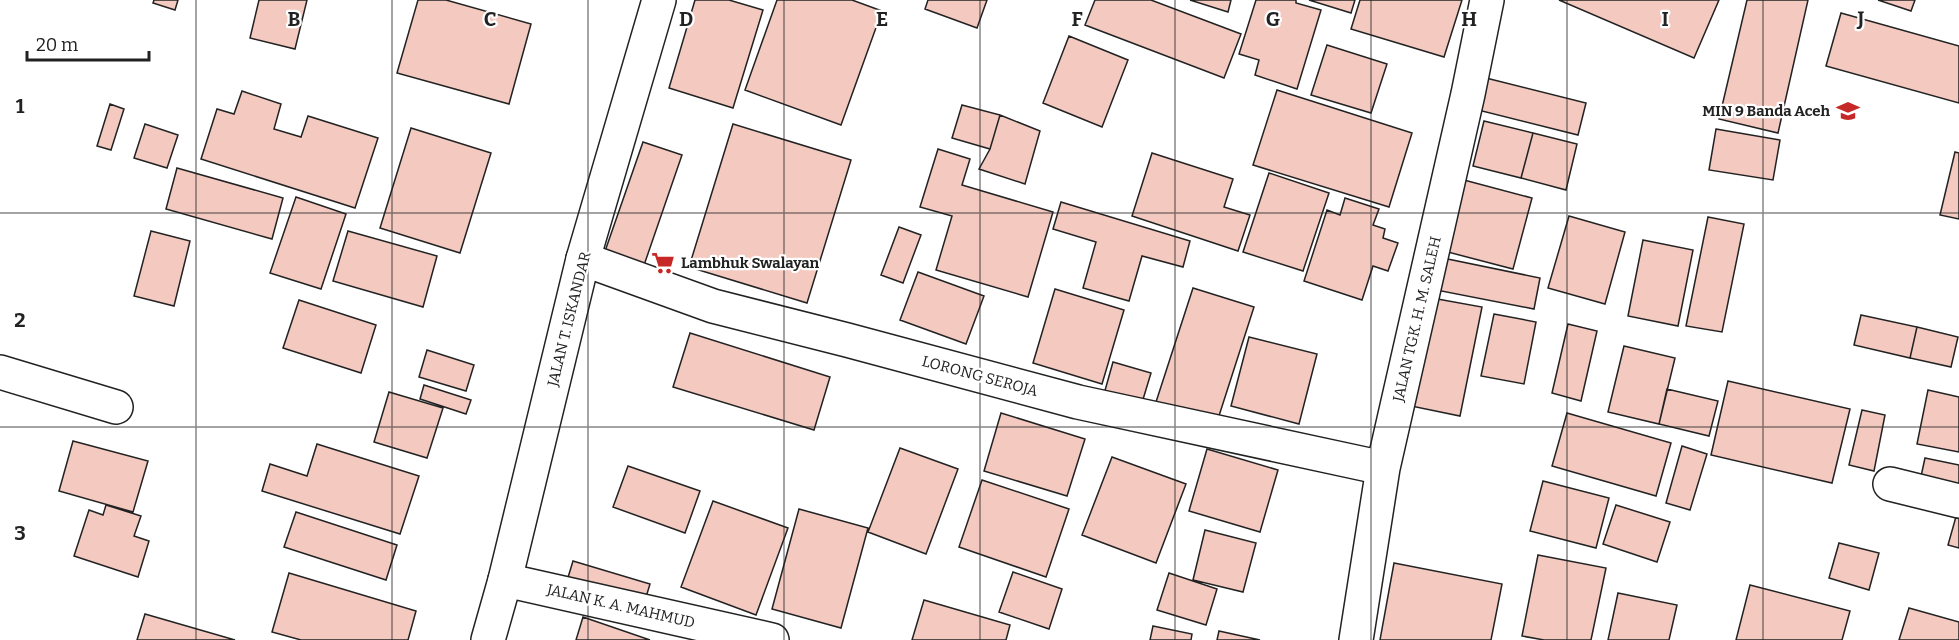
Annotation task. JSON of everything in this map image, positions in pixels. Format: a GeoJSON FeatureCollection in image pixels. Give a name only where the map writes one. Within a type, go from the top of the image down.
{"type":"FeatureCollection","features":[{"type":"Feature","properties":{"kind":"street","name":"JALAN T. ISKANDAR"},"geometry":{"type":"LineString","coordinates":[[488,640],[505,580],[583,260],[658,0]]}},
{"type":"Feature","properties":{"kind":"street","name":"JALAN TGK. H. M. SALEH"},"geometry":{"type":"LineString","coordinates":[[1356,640],[1383,468],[1468,94],[1487,0]]}},
{"type":"Feature","properties":{"kind":"street","name":"LORONG SEROJA"},"geometry":{"type":"LineString","coordinates":[[583,260],[713,306],[1078,402],[1383,468]]}},
{"type":"Feature","properties":{"kind":"street"},"geometry":{"type":"LineString","coordinates":[[0,372],[116,407]]}},
{"type":"Feature","properties":{"kind":"street"},"geometry":{"type":"LineString","coordinates":[[1890,484],[1959,501]]}},
{"type":"Feature","properties":{"kind":"street","name":"JALAN K. A. MAHMUD"},"geometry":{"type":"LineString","coordinates":[[505,580],[772,640]]}},
{"type":"Feature","properties":{"kind":"building"},"geometry":{"type":"Polygon","coordinates":[[[154,0],[178,0],[175,10],[153,3],[154,0]]]}},
{"type":"Feature","properties":{"kind":"building"},"geometry":{"type":"Polygon","coordinates":[[[259,0],[307,0],[295,49],[250,38],[259,0]]]}},
{"type":"Feature","properties":{"kind":"building"},"geometry":{"type":"Polygon","coordinates":[[[418,0],[446,0],[531,24],[509,104],[397,73],[418,0]]]}},
{"type":"Feature","properties":{"kind":"building"},"geometry":{"type":"Polygon","coordinates":[[[695,0],[729,0],[763,10],[733,108],[669,88],[695,0]]]}},
{"type":"Feature","properties":{"kind":"building"},"geometry":{"type":"Polygon","coordinates":[[[777,0],[852,0],[882,11],[841,125],[745,90],[777,0]]]}},
{"type":"Feature","properties":{"kind":"building"},"geometry":{"type":"Polygon","coordinates":[[[928,0],[987,0],[977,28],[925,9],[928,0]]]}},
{"type":"Feature","properties":{"kind":"building"},"geometry":{"type":"Polygon","coordinates":[[[1095,0],[1151,0],[1241,34],[1224,78],[1085,25],[1095,0]]]}},
{"type":"Feature","properties":{"kind":"building"},"geometry":{"type":"Polygon","coordinates":[[[1190,0],[1231,0],[1228,12],[1190,0]]]}},
{"type":"Feature","properties":{"kind":"building"},"geometry":{"type":"Polygon","coordinates":[[[1256,0],[1296,0],[1296,3],[1321,10],[1297,89],[1255,75],[1259,60],[1239,54],[1256,0]]]}},
{"type":"Feature","properties":{"kind":"building"},"geometry":{"type":"Polygon","coordinates":[[[1309,0],[1355,0],[1351,13],[1309,0]]]}},
{"type":"Feature","properties":{"kind":"building"},"geometry":{"type":"Polygon","coordinates":[[[1360,0],[1462,0],[1444,57],[1351,29],[1360,0]]]}},
{"type":"Feature","properties":{"kind":"building"},"geometry":{"type":"Polygon","coordinates":[[[1559,0],[1719,0],[1694,58],[1559,0]]]}},
{"type":"Feature","properties":{"kind":"building"},"geometry":{"type":"Polygon","coordinates":[[[1747,0],[1808,0],[1778,133],[1719,119],[1747,0]]]}},
{"type":"Feature","properties":{"kind":"building"},"geometry":{"type":"Polygon","coordinates":[[[1878,0],[1915,0],[1911,11],[1878,0]]]}},
{"type":"Feature","properties":{"kind":"building"},"geometry":{"type":"Polygon","coordinates":[[[1841,13],[1959,46],[1959,103],[1826,66],[1841,13]]]}},
{"type":"Feature","properties":{"kind":"building"},"geometry":{"type":"Polygon","coordinates":[[[1069,36],[1128,60],[1102,127],[1043,103],[1069,36]]]}},
{"type":"Feature","properties":{"kind":"building"},"geometry":{"type":"Polygon","coordinates":[[[1327,45],[1387,64],[1371,113],[1311,95],[1327,45]]]}},
{"type":"Feature","properties":{"kind":"building"},"geometry":{"type":"Polygon","coordinates":[[[1486,78],[1586,103],[1578,135],[1478,110],[1486,78]]]}},
{"type":"Feature","properties":{"kind":"building"},"geometry":{"type":"Polygon","coordinates":[[[1277,90],[1412,133],[1389,207],[1253,165],[1277,90]]]}},
{"type":"Feature","properties":{"kind":"building"},"geometry":{"type":"Polygon","coordinates":[[[242,91],[281,104],[274,129],[301,137],[308,116],[378,138],[355,208],[201,159],[217,109],[234,114],[242,91]]]}},
{"type":"Feature","properties":{"kind":"building"},"geometry":{"type":"Polygon","coordinates":[[[110,104],[124,109],[111,150],[97,146],[110,104]]]}},
{"type":"Feature","properties":{"kind":"building"},"geometry":{"type":"Polygon","coordinates":[[[962,105],[1000,115],[990,149],[952,138],[962,105]]]}},
{"type":"Feature","properties":{"kind":"building"},"geometry":{"type":"Polygon","coordinates":[[[1000,115],[1040,131],[1025,184],[979,169],[990,149],[1000,115]]]}},
{"type":"Feature","properties":{"kind":"building"},"geometry":{"type":"Polygon","coordinates":[[[1484,121],[1533,133],[1521,178],[1473,166],[1484,121]]]}},
{"type":"Feature","properties":{"kind":"building"},"geometry":{"type":"Polygon","coordinates":[[[145,124],[178,135],[167,168],[134,158],[145,124]]]}},
{"type":"Feature","properties":{"kind":"building"},"geometry":{"type":"Polygon","coordinates":[[[733,124],[851,160],[807,303],[689,267],[733,124]]]}},
{"type":"Feature","properties":{"kind":"building"},"geometry":{"type":"Polygon","coordinates":[[[411,128],[491,153],[460,253],[380,228],[411,128]]]}},
{"type":"Feature","properties":{"kind":"building"},"geometry":{"type":"Polygon","coordinates":[[[1716,129],[1780,140],[1773,180],[1709,170],[1716,129]]]}},
{"type":"Feature","properties":{"kind":"building"},"geometry":{"type":"Polygon","coordinates":[[[1533,133],[1577,144],[1566,190],[1521,178],[1533,133]]]}},
{"type":"Feature","properties":{"kind":"building"},"geometry":{"type":"Polygon","coordinates":[[[643,142],[682,155],[642,271],[603,257],[643,142]]]}},
{"type":"Feature","properties":{"kind":"building"},"geometry":{"type":"Polygon","coordinates":[[[938,149],[970,159],[962,185],[1053,212],[1028,297],[936,270],[952,216],[920,207],[938,149]]]}},
{"type":"Feature","properties":{"kind":"building"},"geometry":{"type":"Polygon","coordinates":[[[1955,152],[1959,153],[1959,219],[1940,215],[1955,152]]]}},
{"type":"Feature","properties":{"kind":"building"},"geometry":{"type":"Polygon","coordinates":[[[1152,153],[1233,179],[1224,207],[1250,215],[1238,251],[1132,216],[1152,153]]]}},
{"type":"Feature","properties":{"kind":"building"},"geometry":{"type":"Polygon","coordinates":[[[177,168],[283,198],[272,239],[166,209],[177,168]]]}},
{"type":"Feature","properties":{"kind":"building"},"geometry":{"type":"Polygon","coordinates":[[[1269,173],[1329,193],[1303,271],[1243,252],[1269,173]]]}},
{"type":"Feature","properties":{"kind":"building"},"geometry":{"type":"Polygon","coordinates":[[[1464,180],[1532,198],[1513,269],[1444,251],[1464,180]]]}},
{"type":"Feature","properties":{"kind":"building"},"geometry":{"type":"Polygon","coordinates":[[[296,197],[346,214],[321,289],[270,273],[296,197]]]}},
{"type":"Feature","properties":{"kind":"building"},"geometry":{"type":"Polygon","coordinates":[[[1345,198],[1379,209],[1373,225],[1385,229],[1383,238],[1398,243],[1388,271],[1373,266],[1362,300],[1304,281],[1327,210],[1340,215],[1345,198]]]}},
{"type":"Feature","properties":{"kind":"building"},"geometry":{"type":"Polygon","coordinates":[[[1061,202],[1190,241],[1183,267],[1142,256],[1129,301],[1083,288],[1096,242],[1053,229],[1061,202]]]}},
{"type":"Feature","properties":{"kind":"building"},"geometry":{"type":"Polygon","coordinates":[[[1569,216],[1625,232],[1605,304],[1548,288],[1569,216]]]}},
{"type":"Feature","properties":{"kind":"building"},"geometry":{"type":"Polygon","coordinates":[[[1708,217],[1744,224],[1722,332],[1686,326],[1708,217]]]}},
{"type":"Feature","properties":{"kind":"building"},"geometry":{"type":"Polygon","coordinates":[[[899,227],[921,235],[903,283],[881,275],[899,227]]]}},
{"type":"Feature","properties":{"kind":"building"},"geometry":{"type":"Polygon","coordinates":[[[151,231],[190,241],[174,306],[134,296],[151,231]]]}},
{"type":"Feature","properties":{"kind":"building"},"geometry":{"type":"Polygon","coordinates":[[[348,231],[437,256],[423,307],[333,281],[348,231]]]}},
{"type":"Feature","properties":{"kind":"building"},"geometry":{"type":"Polygon","coordinates":[[[1643,240],[1693,250],[1678,326],[1628,316],[1643,240]]]}},
{"type":"Feature","properties":{"kind":"building"},"geometry":{"type":"Polygon","coordinates":[[[1438,257],[1540,278],[1534,309],[1431,289],[1438,257]]]}},
{"type":"Feature","properties":{"kind":"building"},"geometry":{"type":"Polygon","coordinates":[[[918,272],[984,296],[966,344],[900,320],[918,272]]]}},
{"type":"Feature","properties":{"kind":"building"},"geometry":{"type":"Polygon","coordinates":[[[1193,288],[1254,307],[1217,422],[1156,402],[1193,288]]]}},
{"type":"Feature","properties":{"kind":"building"},"geometry":{"type":"Polygon","coordinates":[[[1055,289],[1124,310],[1102,384],[1033,363],[1055,289]]]}},
{"type":"Feature","properties":{"kind":"building"},"geometry":{"type":"Polygon","coordinates":[[[1432,298],[1482,307],[1460,416],[1411,406],[1432,298]]]}},
{"type":"Feature","properties":{"kind":"building"},"geometry":{"type":"Polygon","coordinates":[[[299,300],[376,325],[361,373],[283,348],[299,300]]]}},
{"type":"Feature","properties":{"kind":"building"},"geometry":{"type":"Polygon","coordinates":[[[1494,314],[1536,322],[1524,384],[1481,376],[1494,314]]]}},
{"type":"Feature","properties":{"kind":"building"},"geometry":{"type":"Polygon","coordinates":[[[1861,315],[1917,327],[1910,358],[1854,345],[1861,315]]]}},
{"type":"Feature","properties":{"kind":"building"},"geometry":{"type":"Polygon","coordinates":[[[1568,324],[1597,331],[1581,401],[1552,393],[1568,324]]]}},
{"type":"Feature","properties":{"kind":"building"},"geometry":{"type":"Polygon","coordinates":[[[1917,327],[1958,337],[1951,367],[1910,358],[1917,327]]]}},
{"type":"Feature","properties":{"kind":"building"},"geometry":{"type":"Polygon","coordinates":[[[690,333],[830,377],[814,430],[673,387],[690,333]]]}},
{"type":"Feature","properties":{"kind":"building"},"geometry":{"type":"Polygon","coordinates":[[[1249,337],[1317,354],[1299,424],[1231,406],[1249,337]]]}},
{"type":"Feature","properties":{"kind":"building"},"geometry":{"type":"Polygon","coordinates":[[[1624,346],[1675,358],[1659,424],[1608,412],[1624,346]]]}},
{"type":"Feature","properties":{"kind":"building"},"geometry":{"type":"Polygon","coordinates":[[[427,350],[474,365],[466,391],[419,377],[427,350]]]}},
{"type":"Feature","properties":{"kind":"building"},"geometry":{"type":"Polygon","coordinates":[[[1113,362],[1151,373],[1141,406],[1104,394],[1113,362]]]}},
{"type":"Feature","properties":{"kind":"building"},"geometry":{"type":"Polygon","coordinates":[[[1728,381],[1850,409],[1832,483],[1711,455],[1728,381]]]}},
{"type":"Feature","properties":{"kind":"building"},"geometry":{"type":"Polygon","coordinates":[[[424,385],[471,400],[466,414],[420,399],[424,385]]]}},
{"type":"Feature","properties":{"kind":"building"},"geometry":{"type":"Polygon","coordinates":[[[1667,389],[1718,401],[1709,436],[1659,424],[1667,389]]]}},
{"type":"Feature","properties":{"kind":"building"},"geometry":{"type":"Polygon","coordinates":[[[1928,390],[1959,397],[1959,452],[1917,444],[1928,390]]]}},
{"type":"Feature","properties":{"kind":"building"},"geometry":{"type":"Polygon","coordinates":[[[389,392],[443,408],[427,458],[374,442],[389,392]]]}},
{"type":"Feature","properties":{"kind":"building"},"geometry":{"type":"Polygon","coordinates":[[[1862,410],[1885,415],[1874,471],[1849,465],[1862,410]]]}},
{"type":"Feature","properties":{"kind":"building"},"geometry":{"type":"Polygon","coordinates":[[[1001,413],[1085,439],[1067,496],[984,471],[1001,413]]]}},
{"type":"Feature","properties":{"kind":"building"},"geometry":{"type":"Polygon","coordinates":[[[1567,413],[1671,443],[1656,496],[1552,466],[1567,413]]]}},
{"type":"Feature","properties":{"kind":"building"},"geometry":{"type":"Polygon","coordinates":[[[73,441],[148,461],[133,512],[59,491],[73,441]]]}},
{"type":"Feature","properties":{"kind":"building"},"geometry":{"type":"Polygon","coordinates":[[[317,444],[419,476],[400,534],[262,491],[270,464],[307,476],[317,444]]]}},
{"type":"Feature","properties":{"kind":"building"},"geometry":{"type":"Polygon","coordinates":[[[1682,446],[1707,454],[1690,510],[1666,503],[1682,446]]]}},
{"type":"Feature","properties":{"kind":"building"},"geometry":{"type":"Polygon","coordinates":[[[900,448],[958,469],[926,554],[868,532],[900,448]]]}},
{"type":"Feature","properties":{"kind":"building"},"geometry":{"type":"Polygon","coordinates":[[[1207,449],[1278,470],[1260,532],[1189,511],[1207,449]]]}},
{"type":"Feature","properties":{"kind":"building"},"geometry":{"type":"Polygon","coordinates":[[[1112,457],[1186,484],[1156,563],[1082,535],[1112,457]]]}},
{"type":"Feature","properties":{"kind":"building"},"geometry":{"type":"Polygon","coordinates":[[[1925,458],[1959,465],[1959,489],[1920,481],[1925,458]]]}},
{"type":"Feature","properties":{"kind":"building"},"geometry":{"type":"Polygon","coordinates":[[[628,466],[700,491],[685,533],[613,507],[628,466]]]}},
{"type":"Feature","properties":{"kind":"building"},"geometry":{"type":"Polygon","coordinates":[[[982,480],[1069,509],[1046,577],[959,547],[982,480]]]}},
{"type":"Feature","properties":{"kind":"building"},"geometry":{"type":"Polygon","coordinates":[[[1543,481],[1609,498],[1596,548],[1530,531],[1543,481]]]}},
{"type":"Feature","properties":{"kind":"building"},"geometry":{"type":"Polygon","coordinates":[[[713,501],[788,528],[756,615],[681,587],[713,501]]]}},
{"type":"Feature","properties":{"kind":"building"},"geometry":{"type":"Polygon","coordinates":[[[106,505],[141,516],[134,536],[149,541],[138,577],[74,556],[89,510],[103,515],[106,505]]]}},
{"type":"Feature","properties":{"kind":"building"},"geometry":{"type":"Polygon","coordinates":[[[1616,505],[1670,522],[1657,562],[1603,544],[1616,505]]]}},
{"type":"Feature","properties":{"kind":"building"},"geometry":{"type":"Polygon","coordinates":[[[799,509],[868,528],[841,628],[772,609],[799,509]]]}},
{"type":"Feature","properties":{"kind":"building"},"geometry":{"type":"Polygon","coordinates":[[[296,512],[397,545],[386,580],[284,547],[296,512]]]}},
{"type":"Feature","properties":{"kind":"building"},"geometry":{"type":"Polygon","coordinates":[[[1957,513],[1959,514],[1959,548],[1948,545],[1957,513]]]}},
{"type":"Feature","properties":{"kind":"building"},"geometry":{"type":"Polygon","coordinates":[[[1205,530],[1256,543],[1243,592],[1193,580],[1205,530]]]}},
{"type":"Feature","properties":{"kind":"building"},"geometry":{"type":"Polygon","coordinates":[[[1839,543],[1879,553],[1869,590],[1829,578],[1839,543]]]}},
{"type":"Feature","properties":{"kind":"building"},"geometry":{"type":"Polygon","coordinates":[[[1538,555],[1606,568],[1591,640],[1544,640],[1522,636],[1538,555]]]}},
{"type":"Feature","properties":{"kind":"building"},"geometry":{"type":"Polygon","coordinates":[[[573,561],[650,584],[640,617],[563,594],[573,561]]]}},
{"type":"Feature","properties":{"kind":"building"},"geometry":{"type":"Polygon","coordinates":[[[1394,563],[1502,584],[1491,640],[1380,640],[1394,563]]]}},
{"type":"Feature","properties":{"kind":"building"},"geometry":{"type":"Polygon","coordinates":[[[1013,572],[1062,589],[1049,629],[999,612],[1013,572]]]}},
{"type":"Feature","properties":{"kind":"building"},"geometry":{"type":"Polygon","coordinates":[[[289,573],[416,611],[408,640],[301,640],[272,632],[289,573]]]}},
{"type":"Feature","properties":{"kind":"building"},"geometry":{"type":"Polygon","coordinates":[[[1169,573],[1217,589],[1206,625],[1157,610],[1169,573]]]}},
{"type":"Feature","properties":{"kind":"building"},"geometry":{"type":"Polygon","coordinates":[[[1750,585],[1850,611],[1842,640],[1736,640],[1750,585]]]}},
{"type":"Feature","properties":{"kind":"building"},"geometry":{"type":"Polygon","coordinates":[[[1618,593],[1677,605],[1669,640],[1608,640],[1618,593]]]}},
{"type":"Feature","properties":{"kind":"building"},"geometry":{"type":"Polygon","coordinates":[[[924,600],[1010,625],[1006,640],[912,640],[924,600]]]}},
{"type":"Feature","properties":{"kind":"building"},"geometry":{"type":"Polygon","coordinates":[[[1909,608],[1959,622],[1959,640],[1899,640],[1909,608]]]}},
{"type":"Feature","properties":{"kind":"building"},"geometry":{"type":"Polygon","coordinates":[[[145,614],[235,640],[137,640],[145,614]]]}},
{"type":"Feature","properties":{"kind":"building"},"geometry":{"type":"Polygon","coordinates":[[[583,617],[650,640],[576,640],[583,617]]]}},
{"type":"Feature","properties":{"kind":"building"},"geometry":{"type":"Polygon","coordinates":[[[1153,626],[1192,634],[1191,640],[1150,640],[1153,626]]]}},
{"type":"Feature","properties":{"kind":"building"},"geometry":{"type":"Polygon","coordinates":[[[1219,631],[1260,640],[1217,640],[1219,631]]]}},
{"type":"Feature","properties":{"kind":"place","name":"MIN 9 Banda Aceh"},"geometry":{"type":"Point","coordinates":[1848,111]}},
{"type":"Feature","properties":{"kind":"place","name":"Lambhuk Swalayan"},"geometry":{"type":"Point","coordinates":[663,263]}}]}
